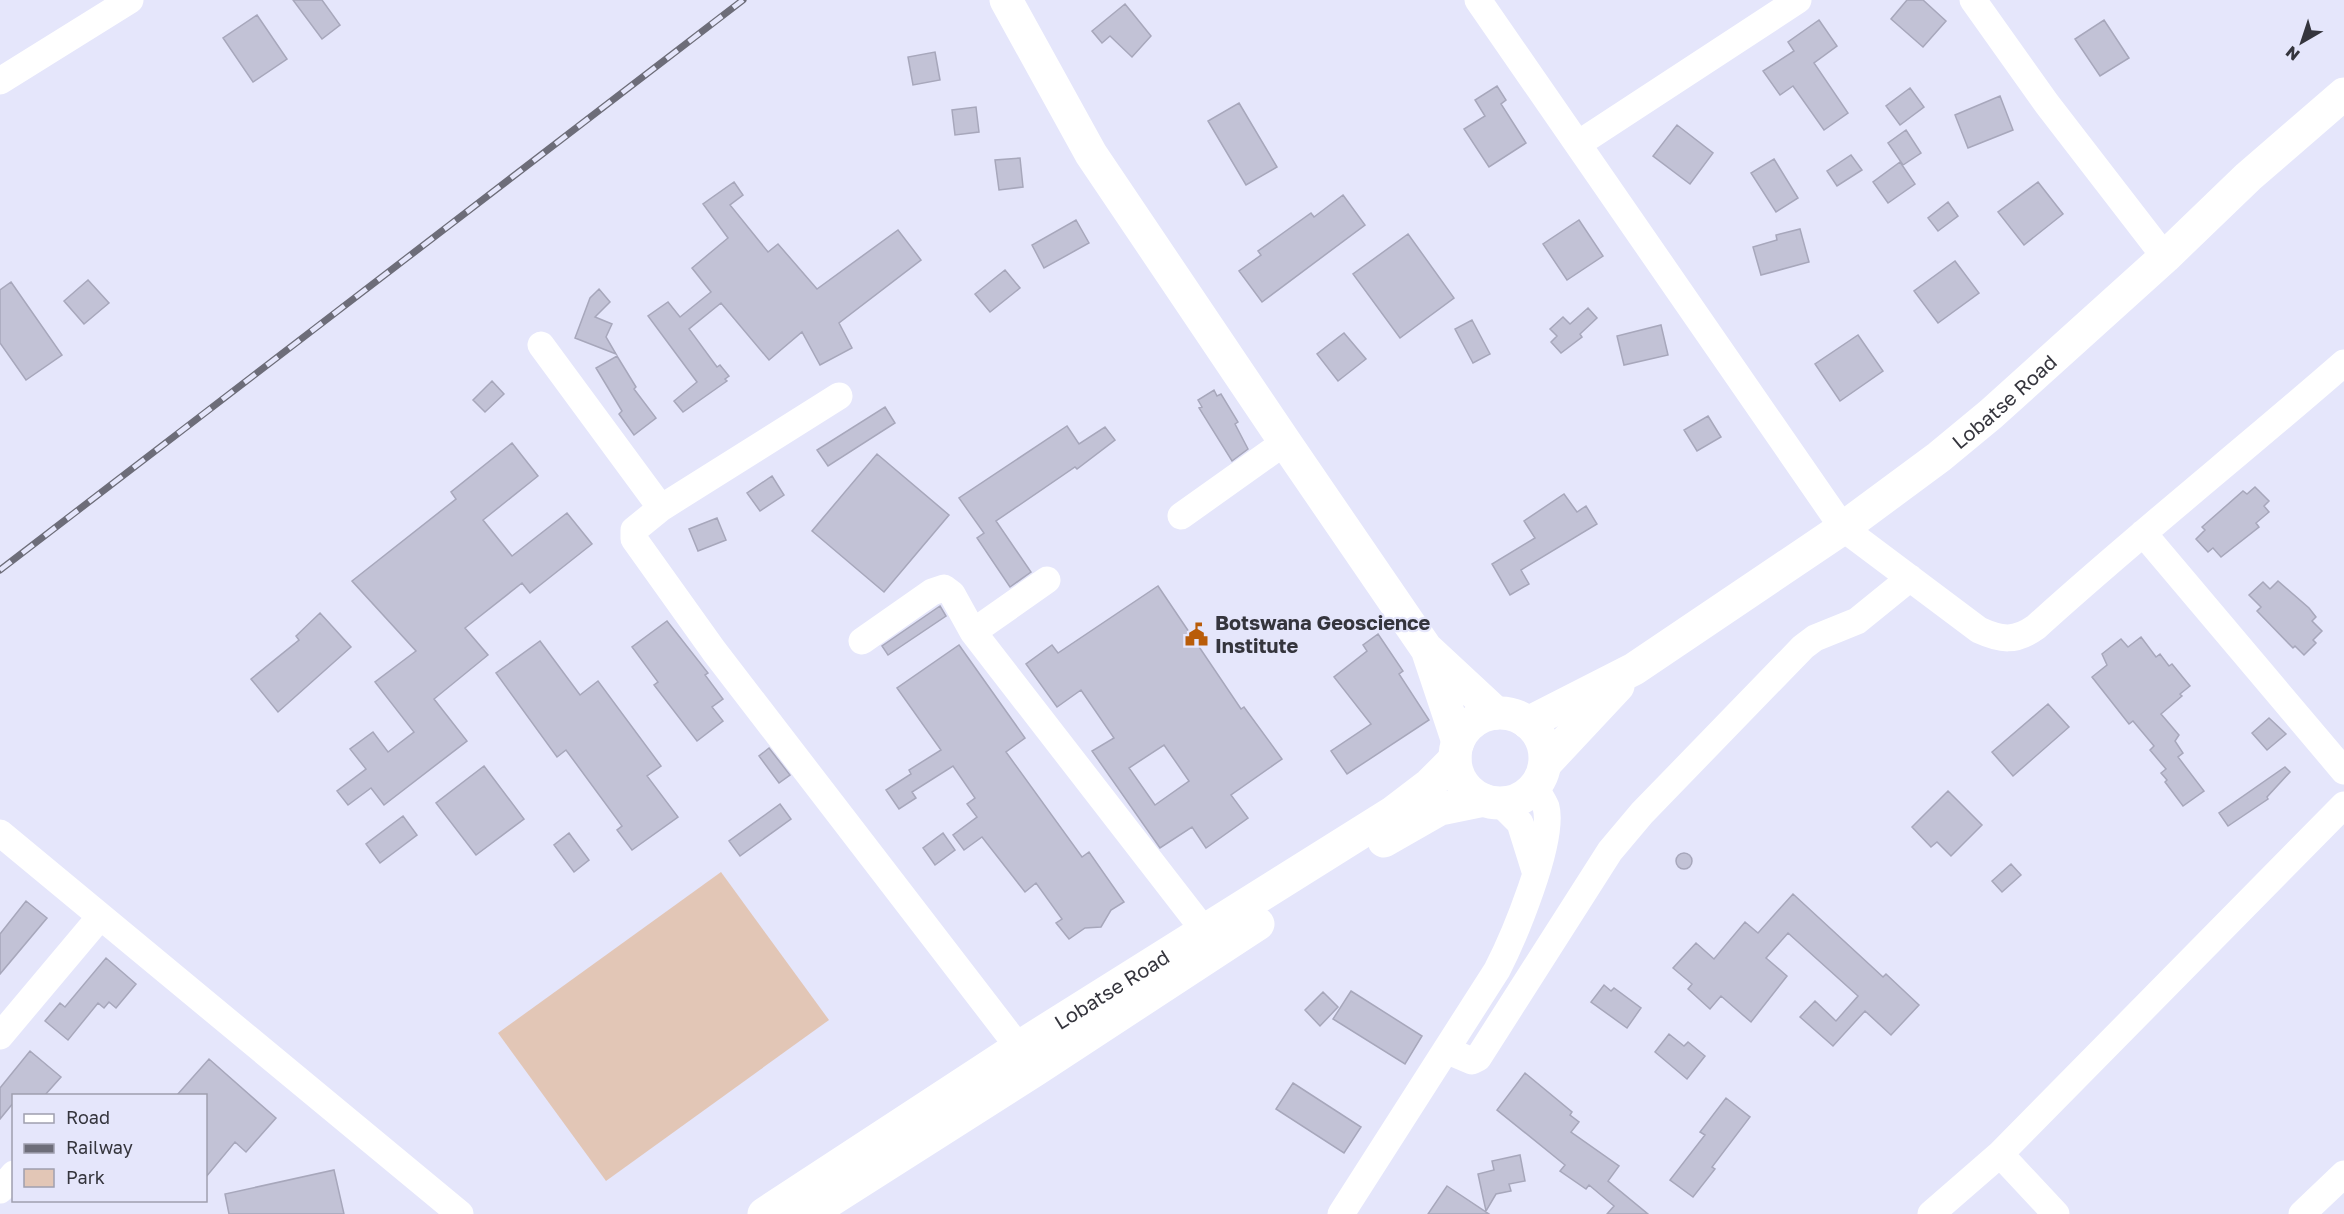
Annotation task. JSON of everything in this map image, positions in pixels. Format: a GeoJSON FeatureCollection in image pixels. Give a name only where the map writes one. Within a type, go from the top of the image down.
{"type":"FeatureCollection","features":[{"type":"Feature","properties":{"kind":"main road"},"geometry":{"type":"LineString","coordinates":[[1006,0],[1091,154],[1426,648],[1496,713],[1513,715],[1528,723],[1538,734],[1544,748],[1540,775]]}},
{"type":"Feature","properties":{"kind":"main road","name":"Lobatse Road"},"geometry":{"type":"LineString","coordinates":[[1528,723],[1634,669],[1843,528],[1939,457],[1991,414],[2165,257],[2257,169],[2344,94]]}},
{"type":"Feature","properties":{"kind":"main road"},"geometry":{"type":"LineString","coordinates":[[1426,648],[1456,751],[1459,776],[1469,791],[1492,802]]}},
{"type":"Feature","properties":{"kind":"main road","name":"Lobatse Road"},"geometry":{"type":"LineString","coordinates":[[764,1214],[1027,1059],[1213,940],[1400,830],[1440,809],[1520,799],[1634,669]]}},
{"type":"Feature","properties":{"kind":"main road","name":"Lobatse Road"},"geometry":{"type":"LineString","coordinates":[[1213,940],[1430,784],[1456,751],[1466,728],[1480,718],[1496,713]]}},
{"type":"Feature","properties":{"kind":"main road","name":"Lobatse Road"},"geometry":{"type":"LineString","coordinates":[[809,1214],[1027,1059]]}},
{"type":"Feature","properties":{"kind":"street"},"geometry":{"type":"LineString","coordinates":[[0,81],[130,0]]}},
{"type":"Feature","properties":{"kind":"street"},"geometry":{"type":"LineString","coordinates":[[1478,0],[1843,528],[1979,630],[1994,637],[2015,639],[2036,627],[2178,501],[2237,457],[2344,363]]}},
{"type":"Feature","properties":{"kind":"street"},"geometry":{"type":"LineString","coordinates":[[1578,144],[1797,0]]}},
{"type":"Feature","properties":{"kind":"street"},"geometry":{"type":"LineString","coordinates":[[1973,0],[2047,104],[2165,257]]}},
{"type":"Feature","properties":{"kind":"street"},"geometry":{"type":"LineString","coordinates":[[541,345],[661,508]]}},
{"type":"Feature","properties":{"kind":"street"},"geometry":{"type":"LineString","coordinates":[[839,396],[661,508],[634,530],[633,534],[637,545],[728,670],[1027,1059]]}},
{"type":"Feature","properties":{"kind":"street"},"geometry":{"type":"LineString","coordinates":[[1181,516],[1285,442]]}},
{"type":"Feature","properties":{"kind":"street"},"geometry":{"type":"LineString","coordinates":[[2143,532],[2344,771]]}},
{"type":"Feature","properties":{"kind":"street"},"geometry":{"type":"LineString","coordinates":[[1446,1050],[1472,1060],[1478,1059],[1610,851],[1642,813],[1803,647],[1815,638],[1857,621],[1910,578]]}},
{"type":"Feature","properties":{"kind":"street"},"geometry":{"type":"LineString","coordinates":[[973,632],[1047,580]]}},
{"type":"Feature","properties":{"kind":"street"},"geometry":{"type":"LineString","coordinates":[[862,640],[932,592],[944,588],[952,594],[973,632],[1213,940]]}},
{"type":"Feature","properties":{"kind":"street"},"geometry":{"type":"LineString","coordinates":[[1341,1214],[1497,970],[1510,944],[1535,871],[1546,824],[1546,808],[1540,775]]}},
{"type":"Feature","properties":{"kind":"street"},"geometry":{"type":"LineString","coordinates":[[1492,802],[1520,823],[1535,871]]}},
{"type":"Feature","properties":{"kind":"street"},"geometry":{"type":"LineString","coordinates":[[1931,1214],[2000,1154],[2344,806]]}},
{"type":"Feature","properties":{"kind":"street"},"geometry":{"type":"LineString","coordinates":[[0,833],[460,1214]]}},
{"type":"Feature","properties":{"kind":"street"},"geometry":{"type":"LineString","coordinates":[[0,1036],[100,917]]}},
{"type":"Feature","properties":{"kind":"street"},"geometry":{"type":"LineString","coordinates":[[2000,1154],[2056,1214]]}},
{"type":"Feature","properties":{"kind":"street"},"geometry":{"type":"LineString","coordinates":[[2302,1214],[2344,1174]]}},
{"type":"Feature","properties":{"kind":"street"},"geometry":{"type":"LineString","coordinates":[[0,1190],[12,1176]]}},
{"type":"Feature","properties":{"kind":"green space"},"geometry":{"type":"Polygon","coordinates":[[[721,872],[829,1020],[606,1181],[498,1033],[721,872]]]}},
{"type":"Feature","properties":{"kind":"building"},"geometry":{"type":"Polygon","coordinates":[[[293,0],[322,0],[340,25],[322,39],[293,0]]]}},
{"type":"Feature","properties":{"kind":"building"},"geometry":{"type":"Polygon","coordinates":[[[1907,0],[1923,0],[1946,21],[1923,47],[1891,19],[1907,0]]]}},
{"type":"Feature","properties":{"kind":"building"},"geometry":{"type":"Polygon","coordinates":[[[1125,4],[1151,36],[1132,57],[1110,36],[1102,43],[1092,31],[1125,4]]]}},
{"type":"Feature","properties":{"kind":"building"},"geometry":{"type":"Polygon","coordinates":[[[257,15],[287,59],[253,82],[223,38],[257,15]]]}},
{"type":"Feature","properties":{"kind":"building"},"geometry":{"type":"Polygon","coordinates":[[[1819,20],[1837,46],[1814,63],[1848,113],[1824,130],[1793,86],[1780,95],[1763,71],[1794,51],[1788,42],[1819,20]]]}},
{"type":"Feature","properties":{"kind":"building"},"geometry":{"type":"Polygon","coordinates":[[[2104,20],[2129,58],[2100,76],[2075,39],[2104,20]]]}},
{"type":"Feature","properties":{"kind":"building"},"geometry":{"type":"Polygon","coordinates":[[[935,52],[940,80],[913,85],[908,57],[935,52]]]}},
{"type":"Feature","properties":{"kind":"building"},"geometry":{"type":"Polygon","coordinates":[[[1497,86],[1506,100],[1501,104],[1526,143],[1489,167],[1464,129],[1485,116],[1475,100],[1497,86]]]}},
{"type":"Feature","properties":{"kind":"building"},"geometry":{"type":"Polygon","coordinates":[[[1910,88],[1924,107],[1900,125],[1886,106],[1910,88]]]}},
{"type":"Feature","properties":{"kind":"building"},"geometry":{"type":"Polygon","coordinates":[[[2000,96],[2013,130],[1968,148],[1955,115],[2000,96]]]}},
{"type":"Feature","properties":{"kind":"building"},"geometry":{"type":"Polygon","coordinates":[[[1239,103],[1277,167],[1246,185],[1208,121],[1239,103]]]}},
{"type":"Feature","properties":{"kind":"building"},"geometry":{"type":"Polygon","coordinates":[[[976,107],[979,132],[955,135],[952,110],[976,107]]]}},
{"type":"Feature","properties":{"kind":"building"},"geometry":{"type":"Polygon","coordinates":[[[1677,125],[1713,153],[1690,184],[1653,156],[1677,125]]]}},
{"type":"Feature","properties":{"kind":"building"},"geometry":{"type":"Polygon","coordinates":[[[1906,130],[1921,153],[1903,165],[1888,143],[1906,130]]]}},
{"type":"Feature","properties":{"kind":"building"},"geometry":{"type":"Polygon","coordinates":[[[1851,155],[1862,170],[1837,186],[1827,171],[1851,155]]]}},
{"type":"Feature","properties":{"kind":"building"},"geometry":{"type":"Polygon","coordinates":[[[1020,158],[1023,187],[999,190],[995,160],[1020,158]]]}},
{"type":"Feature","properties":{"kind":"building"},"geometry":{"type":"Polygon","coordinates":[[[1774,159],[1798,198],[1776,212],[1751,173],[1774,159]]]}},
{"type":"Feature","properties":{"kind":"building"},"geometry":{"type":"Polygon","coordinates":[[[1900,162],[1915,184],[1888,203],[1873,182],[1900,162]]]}},
{"type":"Feature","properties":{"kind":"building"},"geometry":{"type":"Polygon","coordinates":[[[734,182],[743,195],[730,205],[768,252],[778,244],[817,289],[898,230],[921,260],[839,323],[852,348],[820,365],[802,332],[769,360],[721,303],[689,329],[717,367],[720,365],[729,376],[725,379],[727,381],[683,412],[674,401],[697,382],[648,316],[668,302],[680,317],[711,292],[692,268],[728,238],[703,204],[734,182]]]}},
{"type":"Feature","properties":{"kind":"building"},"geometry":{"type":"Polygon","coordinates":[[[2038,182],[2063,214],[2024,245],[1998,212],[2038,182]]]}},
{"type":"Feature","properties":{"kind":"building"},"geometry":{"type":"Polygon","coordinates":[[[1343,195],[1365,225],[1262,302],[1239,271],[1261,255],[1258,251],[1311,213],[1314,217],[1343,195]]]}},
{"type":"Feature","properties":{"kind":"building"},"geometry":{"type":"Polygon","coordinates":[[[1948,202],[1958,216],[1938,231],[1928,218],[1948,202]]]}},
{"type":"Feature","properties":{"kind":"building"},"geometry":{"type":"Polygon","coordinates":[[[1076,220],[1089,243],[1044,268],[1032,245],[1076,220]]]}},
{"type":"Feature","properties":{"kind":"building"},"geometry":{"type":"Polygon","coordinates":[[[1579,220],[1603,256],[1567,280],[1543,244],[1579,220]]]}},
{"type":"Feature","properties":{"kind":"building"},"geometry":{"type":"Polygon","coordinates":[[[1800,229],[1809,262],[1761,275],[1753,247],[1777,240],[1776,235],[1800,229]]]}},
{"type":"Feature","properties":{"kind":"building"},"geometry":{"type":"Polygon","coordinates":[[[1408,234],[1454,298],[1400,338],[1353,274],[1408,234]]]}},
{"type":"Feature","properties":{"kind":"building"},"geometry":{"type":"Polygon","coordinates":[[[1955,261],[1979,293],[1938,323],[1914,291],[1955,261]]]}},
{"type":"Feature","properties":{"kind":"building"},"geometry":{"type":"Polygon","coordinates":[[[1005,270],[1020,288],[990,312],[975,294],[1005,270]]]}},
{"type":"Feature","properties":{"kind":"building"},"geometry":{"type":"Polygon","coordinates":[[[88,280],[109,303],[84,324],[64,301],[88,280]]]}},
{"type":"Feature","properties":{"kind":"building"},"geometry":{"type":"Polygon","coordinates":[[[11,282],[62,355],[26,380],[0,343],[0,290],[11,282]]]}},
{"type":"Feature","properties":{"kind":"building"},"geometry":{"type":"Polygon","coordinates":[[[599,289],[610,302],[595,317],[612,324],[606,337],[616,354],[575,338],[590,298],[599,289]]]}},
{"type":"Feature","properties":{"kind":"building"},"geometry":{"type":"Polygon","coordinates":[[[1588,308],[1597,318],[1580,334],[1582,337],[1561,353],[1551,342],[1557,336],[1550,329],[1563,317],[1570,324],[1588,308]]]}},
{"type":"Feature","properties":{"kind":"building"},"geometry":{"type":"Polygon","coordinates":[[[1472,320],[1490,354],[1473,363],[1455,329],[1472,320]]]}},
{"type":"Feature","properties":{"kind":"building"},"geometry":{"type":"Polygon","coordinates":[[[1661,325],[1668,355],[1624,365],[1617,336],[1661,325]]]}},
{"type":"Feature","properties":{"kind":"building"},"geometry":{"type":"Polygon","coordinates":[[[1344,333],[1366,359],[1338,381],[1317,354],[1344,333]]]}},
{"type":"Feature","properties":{"kind":"building"},"geometry":{"type":"Polygon","coordinates":[[[1858,335],[1883,371],[1840,401],[1815,364],[1858,335]]]}},
{"type":"Feature","properties":{"kind":"building"},"geometry":{"type":"Polygon","coordinates":[[[617,356],[636,387],[634,389],[656,418],[634,435],[619,414],[622,411],[596,368],[617,356]]]}},
{"type":"Feature","properties":{"kind":"building"},"geometry":{"type":"Polygon","coordinates":[[[492,381],[504,394],[485,412],[473,400],[492,381]]]}},
{"type":"Feature","properties":{"kind":"building"},"geometry":{"type":"Polygon","coordinates":[[[1214,390],[1217,396],[1221,394],[1238,422],[1235,424],[1248,449],[1232,461],[1199,408],[1202,407],[1198,400],[1214,390]]]}},
{"type":"Feature","properties":{"kind":"building"},"geometry":{"type":"Polygon","coordinates":[[[885,407],[895,423],[828,466],[817,450],[885,407]]]}},
{"type":"Feature","properties":{"kind":"building"},"geometry":{"type":"Polygon","coordinates":[[[1708,416],[1721,437],[1697,451],[1684,430],[1708,416]]]}},
{"type":"Feature","properties":{"kind":"building"},"geometry":{"type":"Polygon","coordinates":[[[1067,426],[1079,444],[1105,427],[1115,440],[1077,469],[1075,467],[996,521],[1031,572],[1010,587],[977,538],[984,533],[959,498],[1067,426]]]}},
{"type":"Feature","properties":{"kind":"building"},"geometry":{"type":"Polygon","coordinates":[[[512,443],[538,476],[483,520],[512,556],[567,513],[592,544],[530,593],[522,583],[465,628],[488,655],[434,699],[467,741],[384,805],[371,788],[348,805],[337,791],[366,769],[350,749],[373,732],[388,752],[414,732],[375,682],[416,651],[352,581],[456,499],[451,492],[512,443]]]}},
{"type":"Feature","properties":{"kind":"building"},"geometry":{"type":"Polygon","coordinates":[[[877,454],[949,515],[884,592],[812,531],[877,454]]]}},
{"type":"Feature","properties":{"kind":"building"},"geometry":{"type":"Polygon","coordinates":[[[772,476],[784,495],[760,511],[747,493],[772,476]]]}},
{"type":"Feature","properties":{"kind":"building"},"geometry":{"type":"Polygon","coordinates":[[[2255,487],[2269,501],[2264,506],[2269,512],[2256,523],[2259,527],[2221,557],[2213,548],[2208,552],[2196,539],[2205,530],[2202,527],[2243,491],[2247,494],[2255,487]]]}},
{"type":"Feature","properties":{"kind":"building"},"geometry":{"type":"Polygon","coordinates":[[[1564,494],[1577,512],[1586,506],[1597,524],[1521,570],[1529,584],[1510,595],[1492,564],[1535,538],[1524,521],[1564,494]]]}},
{"type":"Feature","properties":{"kind":"building"},"geometry":{"type":"Polygon","coordinates":[[[717,518],[726,540],[698,551],[689,529],[717,518]]]}},
{"type":"Feature","properties":{"kind":"building"},"geometry":{"type":"Polygon","coordinates":[[[2278,581],[2309,608],[2316,617],[2312,621],[2322,631],[2313,640],[2316,643],[2304,655],[2295,646],[2293,648],[2257,611],[2261,607],[2249,595],[2263,582],[2270,589],[2278,581]]]}},
{"type":"Feature","properties":{"kind":"building"},"geometry":{"type":"Polygon","coordinates":[[[1158,586],[1241,709],[1244,707],[1282,759],[1231,795],[1248,818],[1206,848],[1192,827],[1160,848],[1092,751],[1114,738],[1081,690],[1057,707],[1026,664],[1052,645],[1058,653],[1158,586]],[[1164,745],[1129,768],[1155,805],[1189,781],[1164,745]]]}},
{"type":"Feature","properties":{"kind":"building"},"geometry":{"type":"Polygon","coordinates":[[[940,606],[946,616],[888,655],[882,646],[940,606]]]}},
{"type":"Feature","properties":{"kind":"building"},"geometry":{"type":"Polygon","coordinates":[[[320,613],[351,647],[278,712],[251,679],[299,640],[296,636],[320,613]]]}},
{"type":"Feature","properties":{"kind":"building"},"geometry":{"type":"Polygon","coordinates":[[[667,621],[708,673],[705,675],[723,699],[712,707],[723,721],[697,741],[654,685],[658,682],[632,647],[667,621]]]}},
{"type":"Feature","properties":{"kind":"building"},"geometry":{"type":"Polygon","coordinates":[[[1378,634],[1403,671],[1399,674],[1429,720],[1347,774],[1331,751],[1371,724],[1334,677],[1367,651],[1363,645],[1378,634]]]}},
{"type":"Feature","properties":{"kind":"building"},"geometry":{"type":"Polygon","coordinates":[[[2141,637],[2156,657],[2160,654],[2169,666],[2172,664],[2190,686],[2161,714],[2179,735],[2175,741],[2183,753],[2178,757],[2204,791],[2183,806],[2165,782],[2167,780],[2161,773],[2166,769],[2150,750],[2154,746],[2133,721],[2129,724],[2092,677],[2107,665],[2102,654],[2121,639],[2128,647],[2141,637]]]}},
{"type":"Feature","properties":{"kind":"building"},"geometry":{"type":"Polygon","coordinates":[[[540,641],[580,695],[598,681],[661,766],[647,776],[678,817],[632,850],[617,830],[622,826],[566,750],[557,757],[496,673],[540,641]]]}},
{"type":"Feature","properties":{"kind":"building"},"geometry":{"type":"Polygon","coordinates":[[[959,645],[1025,738],[1006,752],[1082,857],[1089,852],[1124,902],[1111,910],[1101,927],[1085,928],[1069,939],[1056,923],[1062,919],[1036,883],[1025,892],[982,837],[964,850],[953,835],[977,817],[967,804],[975,798],[953,766],[912,792],[916,798],[899,809],[886,790],[911,774],[909,770],[941,750],[897,688],[959,645]]]}},
{"type":"Feature","properties":{"kind":"building"},"geometry":{"type":"Polygon","coordinates":[[[2048,704],[2069,727],[2013,776],[1992,752],[2048,704]]]}},
{"type":"Feature","properties":{"kind":"building"},"geometry":{"type":"Polygon","coordinates":[[[2269,718],[2286,734],[2267,750],[2252,733],[2269,718]]]}},
{"type":"Feature","properties":{"kind":"building"},"geometry":{"type":"Polygon","coordinates":[[[769,748],[790,775],[779,783],[759,756],[769,748]]]}},
{"type":"Feature","properties":{"kind":"building"},"geometry":{"type":"Polygon","coordinates":[[[484,766],[524,819],[476,855],[436,803],[484,766]]]}},
{"type":"Feature","properties":{"kind":"building"},"geometry":{"type":"Polygon","coordinates":[[[2285,767],[2290,772],[2267,797],[2268,799],[2228,826],[2219,813],[2285,767]]]}},
{"type":"Feature","properties":{"kind":"building"},"geometry":{"type":"Polygon","coordinates":[[[1948,791],[1982,825],[1951,856],[1937,842],[1931,847],[1912,827],[1948,791]]]}},
{"type":"Feature","properties":{"kind":"building"},"geometry":{"type":"Polygon","coordinates":[[[780,804],[791,819],[740,856],[729,841],[780,804]]]}},
{"type":"Feature","properties":{"kind":"building"},"geometry":{"type":"Polygon","coordinates":[[[403,816],[417,835],[380,863],[366,844],[403,816]]]}},
{"type":"Feature","properties":{"kind":"building"},"geometry":{"type":"Polygon","coordinates":[[[569,833],[589,860],[574,872],[554,845],[569,833]]]}},
{"type":"Feature","properties":{"kind":"building"},"geometry":{"type":"Polygon","coordinates":[[[943,833],[955,850],[935,865],[923,848],[943,833]]]}},
{"type":"Feature","properties":{"kind":"building"},"geometry":{"type":"Polygon","coordinates":[[[1684,853],[1690,855],[1692,861],[1690,867],[1684,869],[1678,867],[1676,861],[1678,855],[1684,853]]]}},
{"type":"Feature","properties":{"kind":"building"},"geometry":{"type":"Polygon","coordinates":[[[2011,864],[2021,875],[2002,892],[1992,881],[2011,864]]]}},
{"type":"Feature","properties":{"kind":"building"},"geometry":{"type":"Polygon","coordinates":[[[1793,894],[1883,977],[1886,974],[1919,1005],[1891,1035],[1865,1011],[1833,1046],[1800,1017],[1815,1001],[1836,1021],[1858,996],[1788,933],[1766,958],[1787,976],[1751,1022],[1721,996],[1710,1009],[1688,989],[1692,984],[1673,968],[1696,943],[1714,959],[1745,922],[1758,933],[1793,894]]]}},
{"type":"Feature","properties":{"kind":"building"},"geometry":{"type":"Polygon","coordinates":[[[26,901],[47,918],[0,974],[0,934],[26,901]]]}},
{"type":"Feature","properties":{"kind":"building"},"geometry":{"type":"Polygon","coordinates":[[[106,958],[136,984],[116,1008],[109,1002],[104,1008],[98,1003],[68,1040],[45,1021],[60,1003],[65,1007],[106,958]]]}},
{"type":"Feature","properties":{"kind":"building"},"geometry":{"type":"Polygon","coordinates":[[[1604,985],[1611,991],[1614,988],[1641,1008],[1627,1028],[1591,1002],[1604,985]]]}},
{"type":"Feature","properties":{"kind":"building"},"geometry":{"type":"Polygon","coordinates":[[[1351,991],[1422,1036],[1405,1064],[1333,1019],[1351,991]]]}},
{"type":"Feature","properties":{"kind":"building"},"geometry":{"type":"Polygon","coordinates":[[[1323,992],[1338,1007],[1320,1026],[1305,1010],[1323,992]]]}},
{"type":"Feature","properties":{"kind":"building"},"geometry":{"type":"Polygon","coordinates":[[[1669,1034],[1684,1046],[1688,1042],[1705,1056],[1687,1079],[1655,1052],[1669,1034]]]}},
{"type":"Feature","properties":{"kind":"building"},"geometry":{"type":"Polygon","coordinates":[[[30,1051],[61,1077],[46,1094],[12,1094],[12,1104],[0,1119],[0,1088],[30,1051]]]}},
{"type":"Feature","properties":{"kind":"building"},"geometry":{"type":"Polygon","coordinates":[[[209,1059],[276,1118],[246,1152],[235,1142],[207,1176],[207,1094],[178,1094],[209,1059]]]}},
{"type":"Feature","properties":{"kind":"building"},"geometry":{"type":"Polygon","coordinates":[[[1525,1073],[1572,1112],[1570,1115],[1579,1122],[1571,1132],[1619,1166],[1608,1181],[1648,1214],[1607,1214],[1614,1206],[1589,1185],[1586,1189],[1560,1171],[1565,1165],[1497,1110],[1525,1073]]]}},
{"type":"Feature","properties":{"kind":"building"},"geometry":{"type":"Polygon","coordinates":[[[1293,1083],[1361,1127],[1344,1153],[1276,1109],[1293,1083]]]}},
{"type":"Feature","properties":{"kind":"building"},"geometry":{"type":"Polygon","coordinates":[[[1726,1098],[1750,1117],[1712,1167],[1715,1169],[1693,1197],[1670,1180],[1705,1135],[1700,1132],[1726,1098]]]}},
{"type":"Feature","properties":{"kind":"building"},"geometry":{"type":"Polygon","coordinates":[[[1520,1155],[1525,1181],[1509,1184],[1511,1191],[1496,1194],[1486,1211],[1478,1174],[1494,1170],[1492,1161],[1520,1155]]]}},
{"type":"Feature","properties":{"kind":"building"},"geometry":{"type":"Polygon","coordinates":[[[334,1170],[344,1214],[229,1214],[225,1194],[334,1170]]]}},
{"type":"Feature","properties":{"kind":"building"},"geometry":{"type":"Polygon","coordinates":[[[1447,1186],[1489,1214],[1428,1214],[1447,1186]]]}},
{"type":"Feature","properties":{"kind":"railway"},"geometry":{"type":"LineString","coordinates":[[0,570],[743,0]]}},
{"type":"Feature","properties":{"kind":"place","name":"Botswana Geoscience Institute"},"geometry":{"type":"Point","coordinates":[1197,634]}}]}
